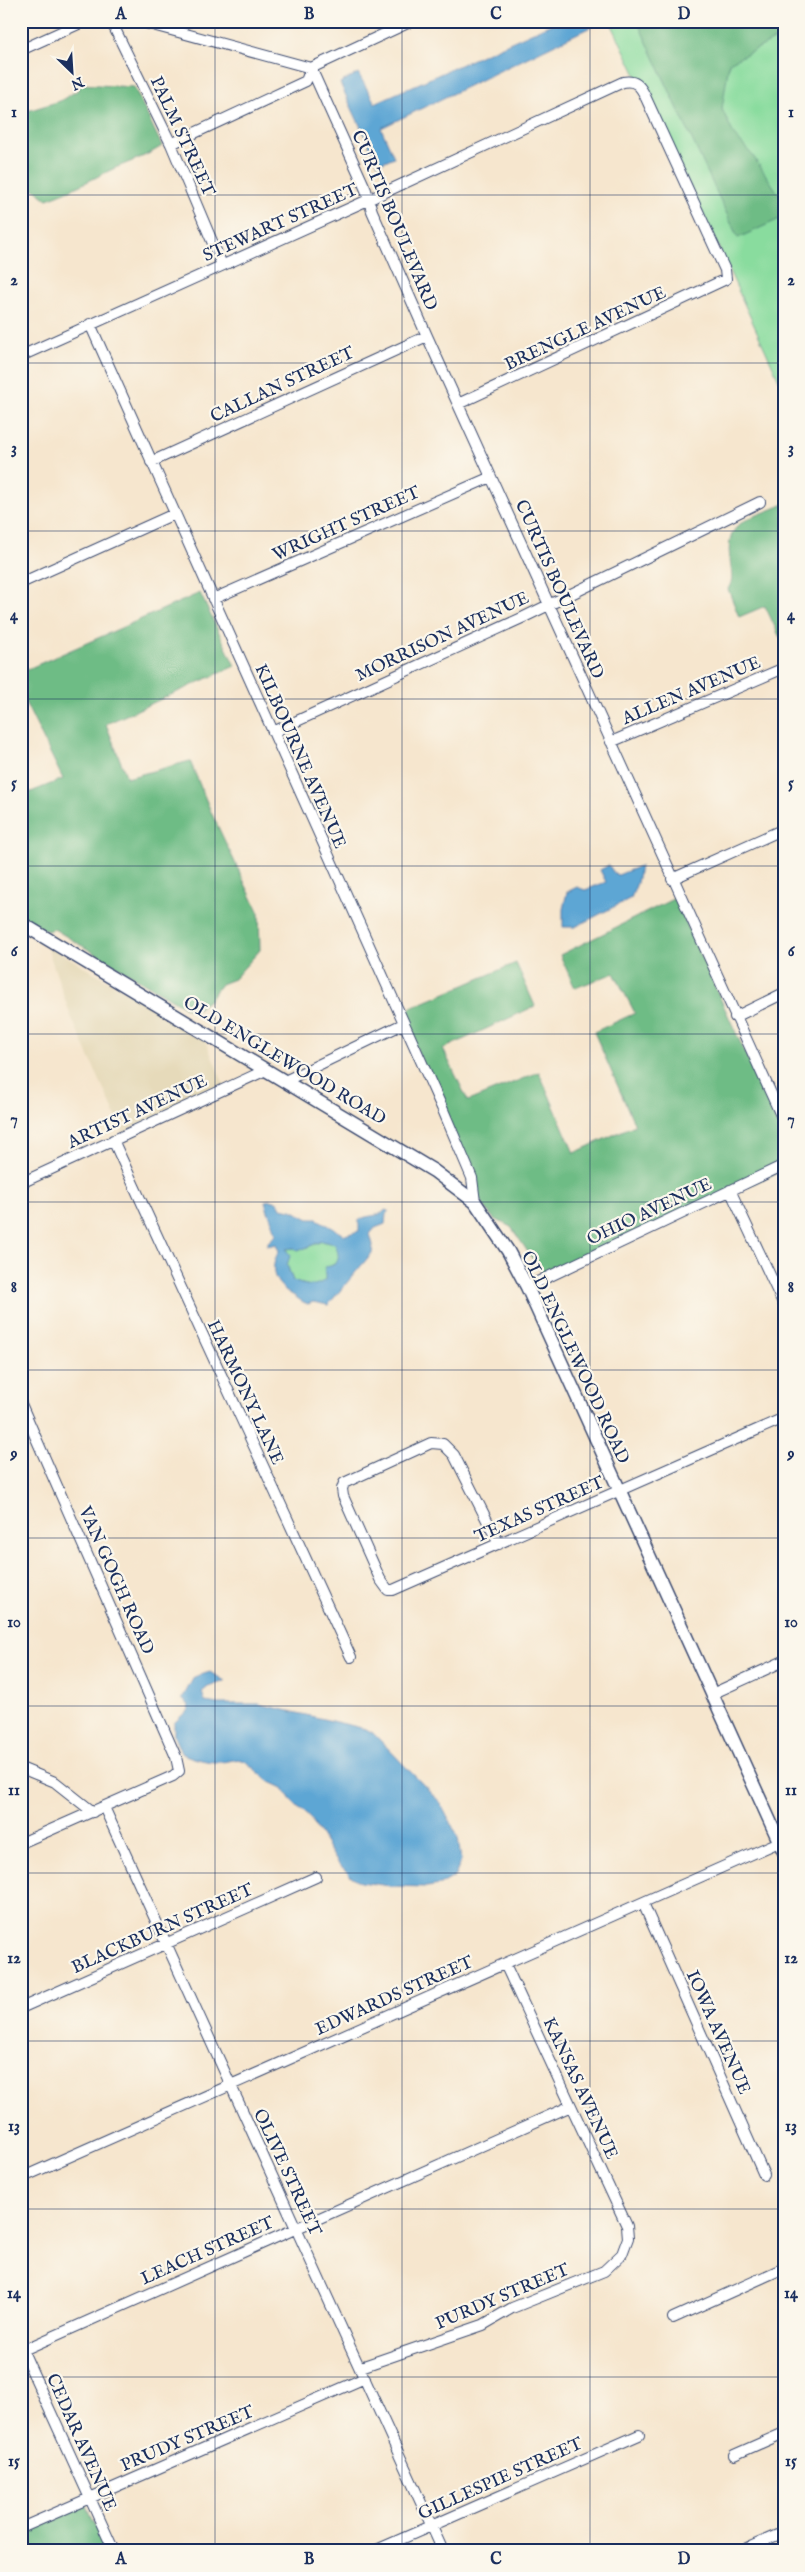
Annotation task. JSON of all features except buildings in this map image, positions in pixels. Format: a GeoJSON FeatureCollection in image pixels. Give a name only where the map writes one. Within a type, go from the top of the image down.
{"type":"FeatureCollection","features":[{"type":"Feature","properties":{"kind":"street"},"geometry":{"type":"LineString","coordinates":[[21,50],[85,21]]}},
{"type":"Feature","properties":{"kind":"street","name":"PALM STREET"},"geometry":{"type":"LineString","coordinates":[[111,21],[171,144],[222,265]]}},
{"type":"Feature","properties":{"kind":"street"},"geometry":{"type":"LineString","coordinates":[[138,21],[312,68]]}},
{"type":"Feature","properties":{"kind":"street"},"geometry":{"type":"LineString","coordinates":[[171,144],[306,81],[312,68],[412,21]]}},
{"type":"Feature","properties":{"kind":"street","name":"CURTIS BOULEVARD"},"geometry":{"type":"LineString","coordinates":[[312,68],[366,190],[368,200],[427,336],[784,1122]]}},
{"type":"Feature","properties":{"kind":"street","name":"STEWART STREET"},"geometry":{"type":"LineString","coordinates":[[21,356],[368,200],[622,82],[634,82],[640,86],[726,270],[726,279]]}},
{"type":"Feature","properties":{"kind":"street","name":"BRENGLE AVENUE"},"geometry":{"type":"LineString","coordinates":[[458,404],[726,279]]}},
{"type":"Feature","properties":{"kind":"street","name":"KILBOURNE AVENUE"},"geometry":{"type":"LineString","coordinates":[[90,324],[472,1178],[475,1202]]}},
{"type":"Feature","properties":{"kind":"street","name":"CALLAN STREET"},"geometry":{"type":"LineString","coordinates":[[151,462],[427,336]]}},
{"type":"Feature","properties":{"kind":"street","name":"WRIGHT STREET"},"geometry":{"type":"LineString","coordinates":[[213,599],[491,477]]}},
{"type":"Feature","properties":{"kind":"street","name":"MORRISON AVENUE"},"geometry":{"type":"LineString","coordinates":[[273,732],[550,604],[760,502]]}},
{"type":"Feature","properties":{"kind":"street"},"geometry":{"type":"LineString","coordinates":[[21,583],[174,514]]}},
{"type":"Feature","properties":{"kind":"street","name":"ALLEN AVENUE"},"geometry":{"type":"LineString","coordinates":[[611,742],[784,668]]}},
{"type":"Feature","properties":{"kind":"street"},"geometry":{"type":"LineString","coordinates":[[672,879],[784,829]]}},
{"type":"Feature","properties":{"kind":"street","name":"OLD ENGLEWOOD ROAD"},"geometry":{"type":"LineString","coordinates":[[21,923],[434,1171],[475,1202],[508,1251],[527,1287],[782,1847]]}},
{"type":"Feature","properties":{"kind":"street"},"geometry":{"type":"LineString","coordinates":[[735,1016],[784,993]]}},
{"type":"Feature","properties":{"kind":"street"},"geometry":{"type":"LineString","coordinates":[[285,1081],[403,1024]]}},
{"type":"Feature","properties":{"kind":"street","name":"ARTIST AVENUE"},"geometry":{"type":"LineString","coordinates":[[21,1183],[266,1070]]}},
{"type":"Feature","properties":{"kind":"street","name":"HARMONY LANE"},"geometry":{"type":"LineString","coordinates":[[113,1140],[351,1657]]}},
{"type":"Feature","properties":{"kind":"street","name":"OHIO AVENUE"},"geometry":{"type":"LineString","coordinates":[[527,1287],[784,1165]]}},
{"type":"Feature","properties":{"kind":"street"},"geometry":{"type":"LineString","coordinates":[[730,1190],[784,1305]]}},
{"type":"Feature","properties":{"kind":"street","name":"VAN GOGH ROAD"},"geometry":{"type":"LineString","coordinates":[[21,1404],[125,1637],[176,1757],[179,1771],[173,1776],[104,1807]]}},
{"type":"Feature","properties":{"kind":"street","name":"TEXAS STREET"},"geometry":{"type":"LineString","coordinates":[[499,1544],[454,1455],[443,1444],[431,1443],[344,1483],[342,1489],[343,1496],[380,1579],[388,1590],[393,1590],[619,1492],[784,1418]]}},
{"type":"Feature","properties":{"kind":"street"},"geometry":{"type":"LineString","coordinates":[[712,1694],[784,1661]]}},
{"type":"Feature","properties":{"kind":"street"},"geometry":{"type":"LineString","coordinates":[[21,1768],[55,1782],[93,1812]]}},
{"type":"Feature","properties":{"kind":"street"},"geometry":{"type":"LineString","coordinates":[[21,1844],[104,1807]]}},
{"type":"Feature","properties":{"kind":"street","name":"OLIVE STREET"},"geometry":{"type":"LineString","coordinates":[[104,1807],[361,2367],[443,2551]]}},
{"type":"Feature","properties":{"kind":"street","name":"EDWARDS STREET"},"geometry":{"type":"LineString","coordinates":[[21,2178],[643,1903],[782,1847]]}},
{"type":"Feature","properties":{"kind":"street","name":"BLACKBURN STREET"},"geometry":{"type":"LineString","coordinates":[[21,2008],[316,1878]]}},
{"type":"Feature","properties":{"kind":"street","name":"IOWA AVENUE"},"geometry":{"type":"LineString","coordinates":[[643,1903],[764,2175]]}},
{"type":"Feature","properties":{"kind":"street","name":"KANSAS AVENUE"},"geometry":{"type":"LineString","coordinates":[[505,1964],[627,2226]]}},
{"type":"Feature","properties":{"kind":"street","name":"LEACH STREET"},"geometry":{"type":"LineString","coordinates":[[22,2349],[571,2106]]}},
{"type":"Feature","properties":{"kind":"street","name":"PURDY STREET"},"geometry":{"type":"LineString","coordinates":[[361,2367],[483,2325],[512,2308],[604,2271],[622,2254],[628,2238],[627,2226]]}},
{"type":"Feature","properties":{"kind":"street"},"geometry":{"type":"LineString","coordinates":[[673,2318],[784,2268]]}},
{"type":"Feature","properties":{"kind":"street","name":"CEDAR AVENUE"},"geometry":{"type":"LineString","coordinates":[[22,2349],[114,2551]]}},
{"type":"Feature","properties":{"kind":"street","name":"PRUDY STREET"},"geometry":{"type":"LineString","coordinates":[[21,2528],[365,2378]]}},
{"type":"Feature","properties":{"kind":"street"},"geometry":{"type":"LineString","coordinates":[[734,2455],[784,2433]]}},
{"type":"Feature","properties":{"kind":"street","name":"GILLESPIE STREET"},"geometry":{"type":"LineString","coordinates":[[374,2551],[639,2435]]}},
{"type":"Feature","properties":{"kind":"street"},"geometry":{"type":"LineString","coordinates":[[741,2551],[784,2532]]}},
{"type":"Feature","properties":{"kind":"shaded area"},"geometry":{"type":"Polygon","coordinates":[[[46,944],[204,1038],[225,1087],[123,1132],[70,1014],[46,944]]]}},
{"type":"Feature","properties":{"kind":"green space"},"geometry":{"type":"Polygon","coordinates":[[[610,21],[784,21],[784,391],[706,220],[610,21]]]}},
{"type":"Feature","properties":{"kind":"green space"},"geometry":{"type":"Polygon","coordinates":[[[637,21],[784,21],[784,35],[729,63],[722,109],[734,135],[753,156],[784,202],[784,217],[738,238],[637,21]]]}},
{"type":"Feature","properties":{"kind":"green space"},"geometry":{"type":"Polygon","coordinates":[[[79,84],[134,87],[162,146],[145,156],[47,199],[27,184],[21,174],[21,113],[60,101],[78,90],[79,84]]]}},
{"type":"Feature","properties":{"kind":"green space"},"geometry":{"type":"Polygon","coordinates":[[[784,504],[784,646],[765,606],[739,617],[728,589],[732,578],[729,551],[730,539],[734,530],[749,518],[784,504]]]}},
{"type":"Feature","properties":{"kind":"green space"},"geometry":{"type":"Polygon","coordinates":[[[200,593],[235,666],[106,724],[127,778],[190,761],[211,812],[259,913],[260,950],[234,979],[221,984],[209,1000],[193,1012],[54,929],[47,931],[21,917],[21,796],[63,779],[21,694],[21,672],[200,593]]]}},
{"type":"Feature","properties":{"kind":"green space"},"geometry":{"type":"Polygon","coordinates":[[[675,898],[784,1139],[784,1170],[543,1274],[511,1227],[493,1218],[479,1199],[401,1012],[516,963],[535,1006],[443,1049],[468,1101],[539,1072],[574,1153],[635,1125],[594,1032],[635,1013],[614,973],[575,988],[560,955],[675,898]]]}},
{"type":"Feature","properties":{"kind":"green space"},"geometry":{"type":"Polygon","coordinates":[[[322,1241],[335,1244],[340,1256],[339,1261],[329,1267],[325,1280],[318,1285],[313,1287],[293,1281],[287,1265],[286,1249],[294,1248],[298,1251],[322,1241]]]}},
{"type":"Feature","properties":{"kind":"green space"},"geometry":{"type":"Polygon","coordinates":[[[84,2501],[106,2551],[21,2551],[21,2531],[84,2501]]]}},
{"type":"Feature","properties":{"kind":"water"},"geometry":{"type":"Polygon","coordinates":[[[558,21],[598,21],[599,23],[381,128],[394,157],[378,164],[340,83],[358,73],[375,103],[558,21]]]}},
{"type":"Feature","properties":{"kind":"water"},"geometry":{"type":"Polygon","coordinates":[[[609,865],[613,872],[618,875],[640,866],[637,883],[631,898],[575,927],[563,927],[563,909],[567,892],[577,887],[585,890],[606,882],[600,870],[609,865]]]}},
{"type":"Feature","properties":{"kind":"water"},"geometry":{"type":"Polygon","coordinates":[[[265,1201],[278,1202],[281,1208],[291,1210],[309,1219],[317,1219],[345,1235],[359,1231],[359,1220],[380,1214],[386,1210],[389,1211],[386,1214],[385,1224],[375,1228],[370,1234],[373,1245],[372,1253],[328,1305],[313,1302],[308,1304],[285,1290],[274,1275],[274,1264],[279,1251],[276,1244],[268,1246],[268,1242],[276,1235],[265,1201]],[[322,1241],[298,1251],[294,1248],[286,1249],[290,1256],[287,1265],[293,1281],[310,1285],[325,1280],[325,1267],[334,1264],[338,1260],[335,1244],[322,1241]]]}},
{"type":"Feature","properties":{"kind":"water"},"geometry":{"type":"Polygon","coordinates":[[[210,1672],[225,1681],[208,1687],[202,1692],[205,1702],[218,1704],[259,1704],[366,1729],[373,1733],[439,1801],[458,1837],[461,1861],[455,1876],[440,1885],[427,1887],[390,1886],[361,1882],[351,1876],[338,1863],[308,1815],[293,1803],[283,1788],[270,1782],[245,1761],[239,1759],[211,1762],[181,1753],[174,1736],[174,1723],[188,1710],[189,1705],[182,1699],[194,1677],[210,1672]]]}}]}
